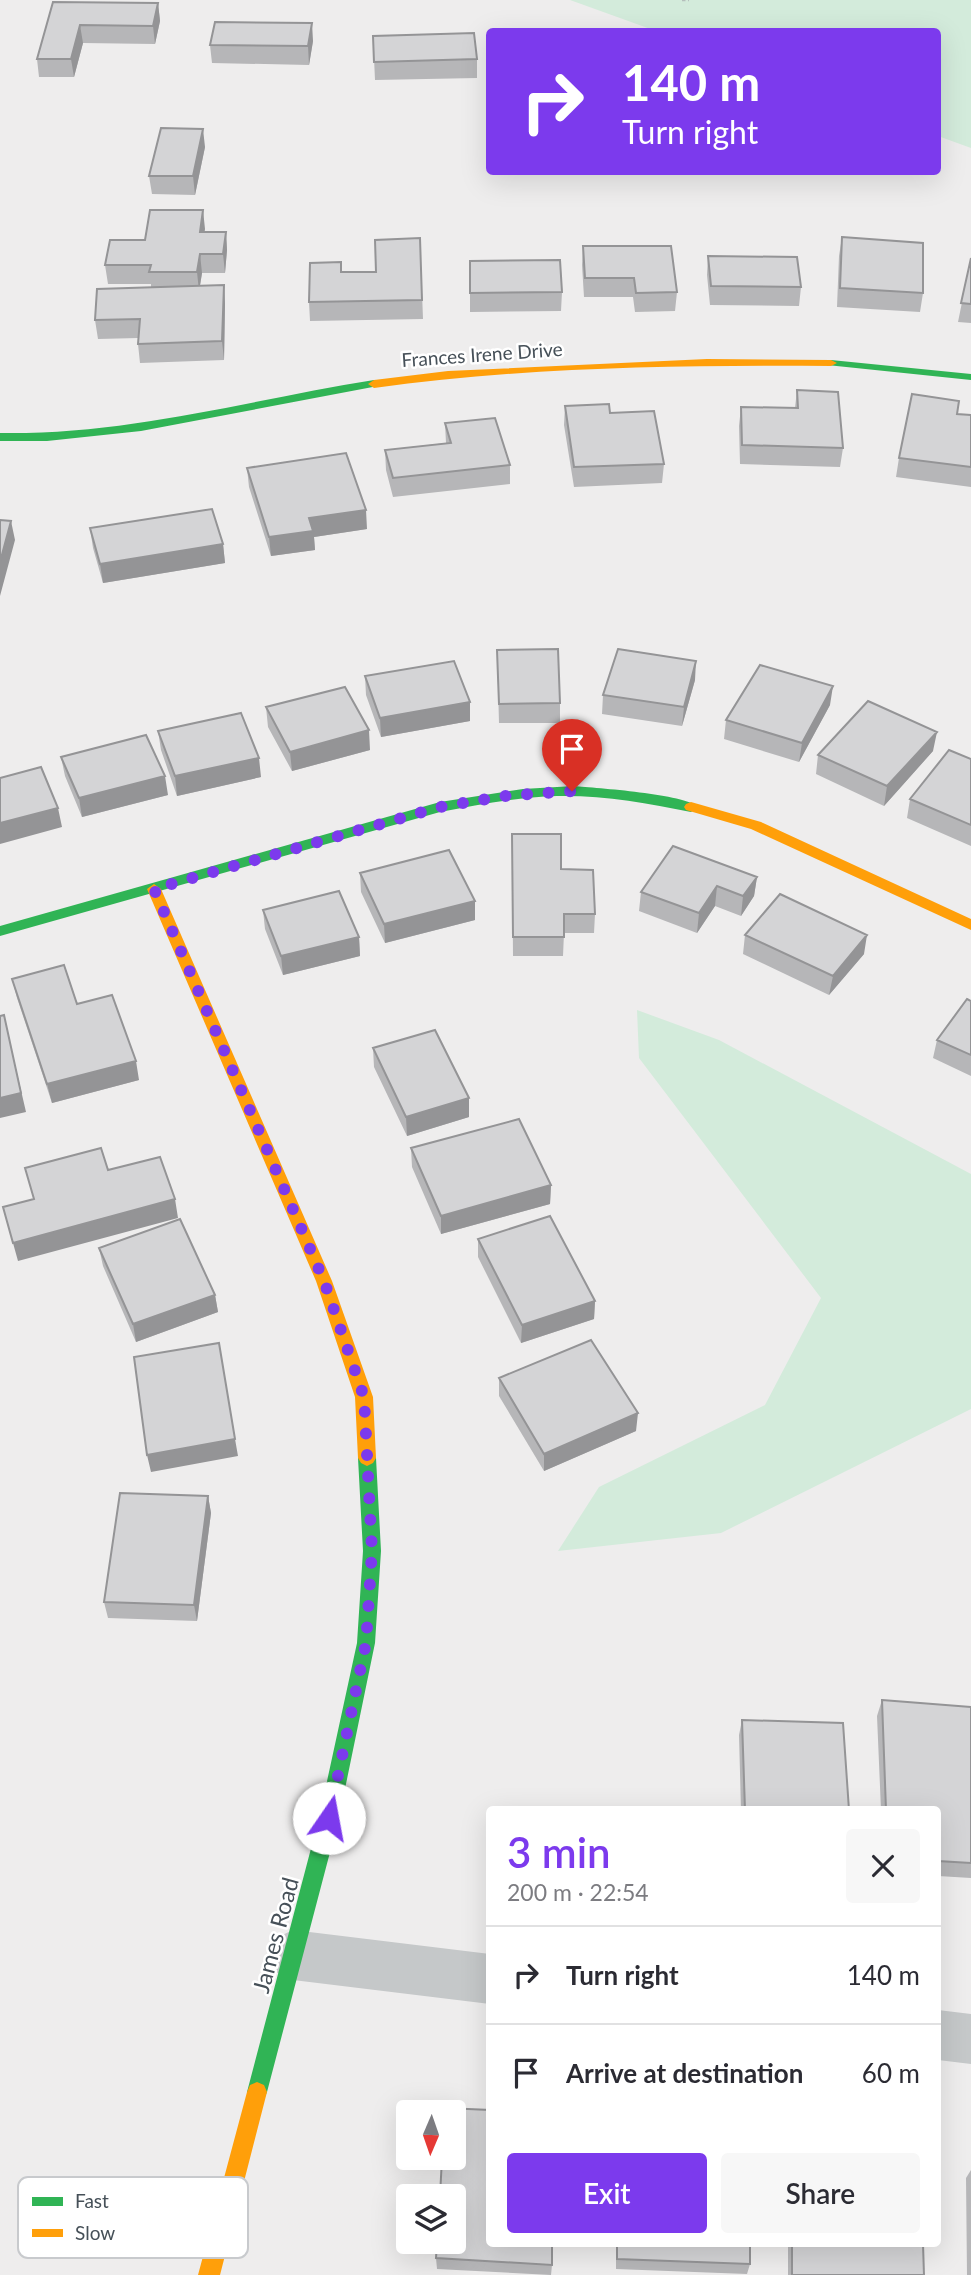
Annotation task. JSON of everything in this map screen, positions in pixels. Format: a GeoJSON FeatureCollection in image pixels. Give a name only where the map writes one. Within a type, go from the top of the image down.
{"type":"FeatureCollection","features":[{"type":"Feature","properties":{"kind":"street","name":"Frances Irene Drive"},"geometry":{"type":"LineString","coordinates":[[0,437],[34,439],[91,436],[337,389],[448,374],[707,362],[810,362],[971,377]]}},
{"type":"Feature","properties":{"kind":"street"},"geometry":{"type":"LineString","coordinates":[[0,931],[440,807],[505,796],[572,791],[633,796],[691,807],[756,825],[971,925]]}},
{"type":"Feature","properties":{"kind":"street","name":"James Road"},"geometry":{"type":"LineString","coordinates":[[154,889],[324,1281],[364,1397],[372,1551],[366,1643],[329,1818],[235,2177]]}},
{"type":"Feature","properties":{"kind":"street"},"geometry":{"type":"LineString","coordinates":[[293,1955],[486,1979]]}},
{"type":"Feature","properties":{"kind":"street"},"geometry":{"type":"LineString","coordinates":[[941,2035],[971,2039]]}},
{"type":"Feature","properties":{"kind":"street","name":"James Road"},"geometry":{"type":"LineString","coordinates":[[209,2275],[213,2258]]}},
{"type":"Feature","properties":{"kind":"path"},"geometry":{"type":"LineString","coordinates":[[682,0],[689,0]]}},
{"type":"Feature","properties":{"kind":"green space"},"geometry":{"type":"Polygon","coordinates":[[[570,0],[971,0],[971,148],[941,137],[941,28],[648,28],[570,0]]]}},
{"type":"Feature","properties":{"kind":"green space"},"geometry":{"type":"Polygon","coordinates":[[[637,1010],[719,1040],[971,1174],[971,1409],[721,1533],[558,1551],[599,1487],[765,1405],[821,1298],[639,1058],[637,1010]]]}},
{"type":"Feature","properties":{"kind":"building"},"geometry":{"type":"Polygon","coordinates":[[[53,2],[158,3],[153,26],[80,25],[71,59],[37,59],[53,2]]]}},
{"type":"Feature","properties":{"kind":"building"},"geometry":{"type":"Polygon","coordinates":[[[215,22],[312,23],[308,46],[210,45],[215,22]]]}},
{"type":"Feature","properties":{"kind":"building"},"geometry":{"type":"Polygon","coordinates":[[[474,33],[477,59],[374,62],[373,36],[474,33]]]}},
{"type":"Feature","properties":{"kind":"building"},"geometry":{"type":"Polygon","coordinates":[[[161,128],[203,129],[193,176],[149,176],[161,128]]]}},
{"type":"Feature","properties":{"kind":"building"},"geometry":{"type":"Polygon","coordinates":[[[150,210],[203,210],[200,232],[226,232],[223,254],[200,254],[197,272],[149,272],[151,265],[105,265],[110,240],[145,240],[150,210]]]}},
{"type":"Feature","properties":{"kind":"building"},"geometry":{"type":"Polygon","coordinates":[[[842,237],[923,243],[923,293],[840,288],[842,237]]]}},
{"type":"Feature","properties":{"kind":"building"},"geometry":{"type":"Polygon","coordinates":[[[420,238],[422,300],[309,302],[310,263],[341,262],[341,272],[376,272],[375,240],[420,238]]]}},
{"type":"Feature","properties":{"kind":"building"},"geometry":{"type":"Polygon","coordinates":[[[583,246],[671,246],[677,292],[636,293],[634,278],[585,278],[583,246]]]}},
{"type":"Feature","properties":{"kind":"building"},"geometry":{"type":"Polygon","coordinates":[[[708,256],[797,257],[801,287],[711,286],[708,256]]]}},
{"type":"Feature","properties":{"kind":"building"},"geometry":{"type":"Polygon","coordinates":[[[971,258],[971,304],[961,303],[971,258]]]}},
{"type":"Feature","properties":{"kind":"building"},"geometry":{"type":"Polygon","coordinates":[[[560,260],[562,292],[470,293],[470,261],[560,260]]]}},
{"type":"Feature","properties":{"kind":"building"},"geometry":{"type":"Polygon","coordinates":[[[224,285],[222,341],[138,344],[140,319],[95,320],[97,289],[224,285]]]}},
{"type":"Feature","properties":{"kind":"building"},"geometry":{"type":"Polygon","coordinates":[[[797,390],[838,392],[843,448],[742,445],[741,407],[798,408],[797,390]]]}},
{"type":"Feature","properties":{"kind":"building"},"geometry":{"type":"Polygon","coordinates":[[[912,394],[959,401],[957,414],[971,415],[971,467],[899,458],[912,394]]]}},
{"type":"Feature","properties":{"kind":"building"},"geometry":{"type":"Polygon","coordinates":[[[609,404],[610,413],[654,411],[664,464],[574,467],[565,406],[609,404]]]}},
{"type":"Feature","properties":{"kind":"building"},"geometry":{"type":"Polygon","coordinates":[[[495,418],[510,465],[393,478],[385,450],[451,443],[445,423],[495,418]]]}},
{"type":"Feature","properties":{"kind":"building"},"geometry":{"type":"Polygon","coordinates":[[[346,453],[366,510],[309,518],[313,531],[269,537],[247,468],[346,453]]]}},
{"type":"Feature","properties":{"kind":"building"},"geometry":{"type":"Polygon","coordinates":[[[212,509],[223,544],[100,564],[90,528],[212,509]]]}},
{"type":"Feature","properties":{"kind":"building"},"geometry":{"type":"Polygon","coordinates":[[[0,520],[11,521],[0,562],[0,520]]]}},
{"type":"Feature","properties":{"kind":"building"},"geometry":{"type":"Polygon","coordinates":[[[558,649],[560,703],[499,704],[497,650],[558,649]]]}},
{"type":"Feature","properties":{"kind":"building"},"geometry":{"type":"Polygon","coordinates":[[[618,649],[696,661],[684,707],[603,695],[618,649]]]}},
{"type":"Feature","properties":{"kind":"building"},"geometry":{"type":"Polygon","coordinates":[[[454,661],[470,702],[380,718],[365,676],[454,661]]]}},
{"type":"Feature","properties":{"kind":"building"},"geometry":{"type":"Polygon","coordinates":[[[760,665],[833,686],[802,743],[726,720],[760,665]]]}},
{"type":"Feature","properties":{"kind":"building"},"geometry":{"type":"Polygon","coordinates":[[[345,687],[369,730],[290,752],[266,707],[345,687]]]}},
{"type":"Feature","properties":{"kind":"building"},"geometry":{"type":"Polygon","coordinates":[[[868,701],[937,732],[887,786],[818,755],[868,701]]]}},
{"type":"Feature","properties":{"kind":"building"},"geometry":{"type":"Polygon","coordinates":[[[241,713],[259,758],[175,776],[158,731],[241,713]]]}},
{"type":"Feature","properties":{"kind":"building"},"geometry":{"type":"Polygon","coordinates":[[[146,735],[165,776],[79,798],[61,757],[146,735]]]}},
{"type":"Feature","properties":{"kind":"building"},"geometry":{"type":"Polygon","coordinates":[[[949,750],[971,759],[971,825],[910,799],[949,750]]]}},
{"type":"Feature","properties":{"kind":"building"},"geometry":{"type":"Polygon","coordinates":[[[41,767],[58,808],[0,823],[0,778],[41,767]]]}},
{"type":"Feature","properties":{"kind":"building"},"geometry":{"type":"Polygon","coordinates":[[[512,834],[561,834],[561,869],[593,870],[595,914],[564,914],[564,937],[513,937],[512,834]]]}},
{"type":"Feature","properties":{"kind":"building"},"geometry":{"type":"Polygon","coordinates":[[[673,846],[757,877],[743,896],[717,886],[699,913],[641,892],[673,846]]]}},
{"type":"Feature","properties":{"kind":"building"},"geometry":{"type":"Polygon","coordinates":[[[449,850],[475,901],[384,924],[360,873],[449,850]]]}},
{"type":"Feature","properties":{"kind":"building"},"geometry":{"type":"Polygon","coordinates":[[[339,891],[359,937],[281,956],[263,910],[339,891]]]}},
{"type":"Feature","properties":{"kind":"building"},"geometry":{"type":"Polygon","coordinates":[[[780,894],[867,935],[833,976],[745,935],[780,894]]]}},
{"type":"Feature","properties":{"kind":"building"},"geometry":{"type":"Polygon","coordinates":[[[64,965],[77,1004],[112,995],[136,1061],[47,1084],[12,979],[64,965]]]}},
{"type":"Feature","properties":{"kind":"building"},"geometry":{"type":"Polygon","coordinates":[[[967,999],[971,1001],[971,1055],[937,1040],[967,999]]]}},
{"type":"Feature","properties":{"kind":"building"},"geometry":{"type":"Polygon","coordinates":[[[4,1015],[21,1093],[0,1098],[0,1016],[4,1015]]]}},
{"type":"Feature","properties":{"kind":"building"},"geometry":{"type":"Polygon","coordinates":[[[435,1030],[469,1098],[406,1117],[373,1048],[435,1030]]]}},
{"type":"Feature","properties":{"kind":"building"},"geometry":{"type":"Polygon","coordinates":[[[519,1119],[551,1185],[441,1216],[411,1148],[519,1119]]]}},
{"type":"Feature","properties":{"kind":"building"},"geometry":{"type":"Polygon","coordinates":[[[101,1148],[108,1170],[160,1157],[175,1199],[13,1243],[3,1207],[34,1199],[25,1168],[101,1148]]]}},
{"type":"Feature","properties":{"kind":"building"},"geometry":{"type":"Polygon","coordinates":[[[550,1216],[595,1301],[522,1325],[478,1239],[550,1216]]]}},
{"type":"Feature","properties":{"kind":"building"},"geometry":{"type":"Polygon","coordinates":[[[180,1219],[215,1295],[133,1324],[99,1248],[180,1219]]]}},
{"type":"Feature","properties":{"kind":"building"},"geometry":{"type":"Polygon","coordinates":[[[591,1340],[638,1413],[544,1454],[499,1378],[591,1340]]]}},
{"type":"Feature","properties":{"kind":"building"},"geometry":{"type":"Polygon","coordinates":[[[219,1343],[235,1439],[147,1455],[134,1357],[219,1343]]]}},
{"type":"Feature","properties":{"kind":"building"},"geometry":{"type":"Polygon","coordinates":[[[120,1493],[208,1496],[194,1605],[104,1602],[120,1493]]]}},
{"type":"Feature","properties":{"kind":"building"},"geometry":{"type":"Polygon","coordinates":[[[882,1700],[971,1707],[971,1863],[941,1861],[941,1806],[886,1806],[882,1700]]]}},
{"type":"Feature","properties":{"kind":"building"},"geometry":{"type":"Polygon","coordinates":[[[742,1720],[843,1723],[849,1806],[745,1806],[742,1720]]]}},
{"type":"Feature","properties":{"kind":"building"},"geometry":{"type":"Polygon","coordinates":[[[466,2109],[486,2110],[486,2247],[552,2247],[552,2265],[436,2258],[436,2254],[466,2254],[466,2184],[441,2184],[441,2170],[466,2170],[466,2109]]]}},
{"type":"Feature","properties":{"kind":"building"},"geometry":{"type":"Polygon","coordinates":[[[617,2247],[750,2247],[750,2264],[617,2259],[617,2247]]]}},
{"type":"Feature","properties":{"kind":"building"},"geometry":{"type":"Polygon","coordinates":[[[792,2247],[923,2247],[924,2275],[792,2275],[792,2247]]]}},
{"type":"Feature","properties":{"kind":"traffic: fast"},"geometry":{"type":"LineString","coordinates":[[831,363],[971,377]]}},
{"type":"Feature","properties":{"kind":"traffic: fast"},"geometry":{"type":"LineString","coordinates":[[0,437],[47,437],[141,428],[374,384]]}},
{"type":"Feature","properties":{"kind":"traffic: fast"},"geometry":{"type":"LineString","coordinates":[[0,931],[440,807],[473,801],[574,791],[691,807]]}},
{"type":"Feature","properties":{"kind":"traffic: fast"},"geometry":{"type":"LineString","coordinates":[[257,2092],[329,1818],[366,1643],[372,1551],[367,1458]]}},
{"type":"Feature","properties":{"kind":"traffic: slow"},"geometry":{"type":"LineString","coordinates":[[374,384],[448,374],[707,362],[831,363]]}},
{"type":"Feature","properties":{"kind":"traffic: slow"},"geometry":{"type":"LineString","coordinates":[[691,807],[756,825],[971,925]]}},
{"type":"Feature","properties":{"kind":"traffic: slow"},"geometry":{"type":"LineString","coordinates":[[154,889],[324,1281],[364,1397],[367,1458]]}},
{"type":"Feature","properties":{"kind":"traffic: slow"},"geometry":{"type":"LineString","coordinates":[[235,2177],[257,2092]]}},
{"type":"Feature","properties":{"kind":"traffic: slow"},"geometry":{"type":"LineString","coordinates":[[209,2275],[213,2258]]}},
{"type":"Feature","properties":{"kind":"route"},"geometry":{"type":"LineString","coordinates":[[329,1818],[366,1643],[372,1551],[364,1397],[324,1281],[154,889],[440,807],[505,796],[572,791]]}}]}
